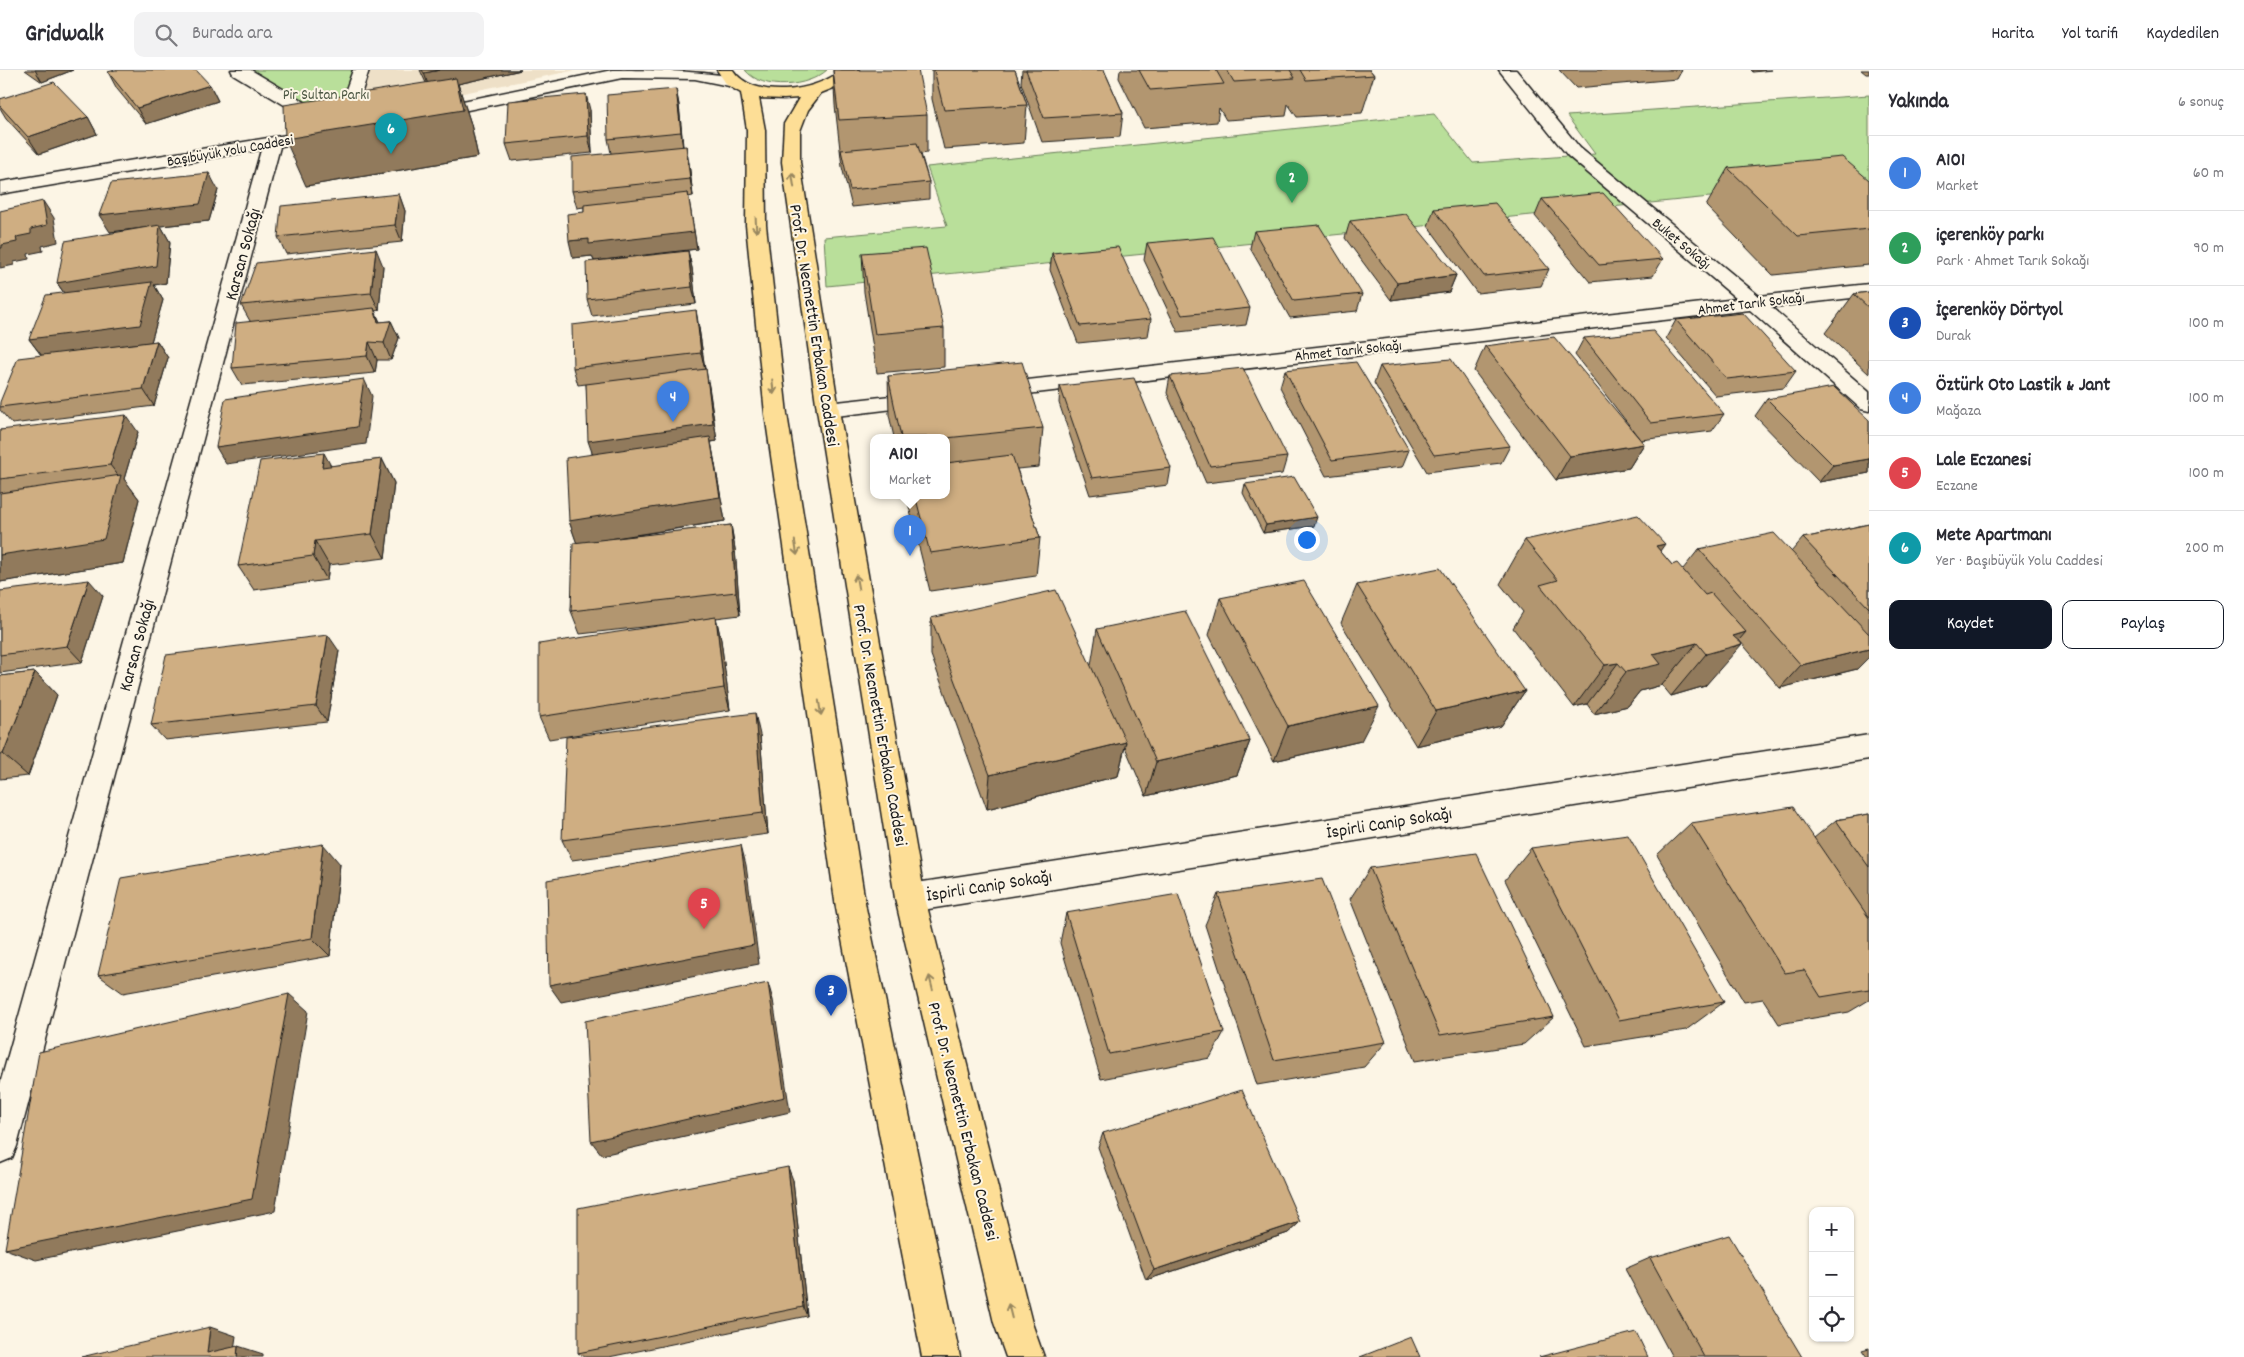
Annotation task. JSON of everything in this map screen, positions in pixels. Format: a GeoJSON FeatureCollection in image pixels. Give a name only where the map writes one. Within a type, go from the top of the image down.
{"type":"FeatureCollection","features":[{"type":"Feature","properties":{"kind":"main road","name":"Prof. Dr. Necmettin Erbakan Caddesi"},"geometry":{"type":"LineString","coordinates":[[858,74],[847,76],[824,88],[797,111],[791,124],[791,162],[828,410],[910,898],[1013,1323],[1025,1357]]}},
{"type":"Feature","properties":{"kind":"main road"},"geometry":{"type":"LineString","coordinates":[[736,81],[784,94],[824,88]]}},
{"type":"Feature","properties":{"kind":"main road"},"geometry":{"type":"LineString","coordinates":[[736,81],[756,130],[756,225],[782,454],[851,908],[940,1357]]}},
{"type":"Feature","properties":{"kind":"street"},"geometry":{"type":"LineString","coordinates":[[239,70],[340,131],[361,70]]}},
{"type":"Feature","properties":{"kind":"street"},"geometry":{"type":"LineString","coordinates":[[408,117],[627,71],[701,70],[723,74],[736,81]]}},
{"type":"Feature","properties":{"kind":"street","name":"Buket Sokağı"},"geometry":{"type":"LineString","coordinates":[[1507,70],[1574,152],[1754,303],[1869,404]]}},
{"type":"Feature","properties":{"kind":"street","name":"Başıbüyük Yolu Caddesi"},"geometry":{"type":"LineString","coordinates":[[0,188],[272,144],[359,127]]}},
{"type":"Feature","properties":{"kind":"street","name":"Karsan Sokağı"},"geometry":{"type":"LineString","coordinates":[[0,1146],[272,144]]}},
{"type":"Feature","properties":{"kind":"street","name":"Ahmet Tarık Sokağı"},"geometry":{"type":"LineString","coordinates":[[975,393],[1869,290]]}},
{"type":"Feature","properties":{"kind":"street"},"geometry":{"type":"LineString","coordinates":[[828,410],[946,396]]}},
{"type":"Feature","properties":{"kind":"street","name":"İspirli Canip Sokağı"},"geometry":{"type":"LineString","coordinates":[[910,898],[1869,747]]}},
{"type":"Feature","properties":{"kind":"shaded area"},"geometry":{"type":"Polygon","coordinates":[[[337,70],[576,70],[278,131],[317,108],[337,70]]]}},
{"type":"Feature","properties":{"kind":"green space","name":"Pir Sultan Parkı"},"geometry":{"type":"Polygon","coordinates":[[[239,70],[361,70],[340,131],[239,70]]]}},
{"type":"Feature","properties":{"kind":"green space"},"geometry":{"type":"Polygon","coordinates":[[[745,70],[827,70],[809,80],[786,85],[763,82],[745,70]]]}},
{"type":"Feature","properties":{"kind":"green space"},"geometry":{"type":"Polygon","coordinates":[[[1869,95],[1869,181],[827,286],[824,237],[947,226],[927,167],[1434,114],[1473,163],[1595,154],[1567,116],[1869,95]]]}},
{"type":"Feature","properties":{"kind":"building"},"geometry":{"type":"Polygon","coordinates":[[[115,70],[196,70],[210,85],[137,108],[108,72],[115,70]]]}},
{"type":"Feature","properties":{"kind":"building"},"geometry":{"type":"Polygon","coordinates":[[[422,70],[440,70],[424,73],[422,70]]]}},
{"type":"Feature","properties":{"kind":"building"},"geometry":{"type":"Polygon","coordinates":[[[833,70],[918,70],[927,115],[839,120],[833,70]]]}},
{"type":"Feature","properties":{"kind":"building"},"geometry":{"type":"Polygon","coordinates":[[[934,70],[1015,70],[1027,105],[944,110],[934,70]]]}},
{"type":"Feature","properties":{"kind":"building"},"geometry":{"type":"Polygon","coordinates":[[[1026,70],[1104,70],[1123,113],[1044,118],[1026,70]]]}},
{"type":"Feature","properties":{"kind":"building"},"geometry":{"type":"Polygon","coordinates":[[[1139,70],[1216,70],[1224,84],[1150,90],[1139,70]]]}},
{"type":"Feature","properties":{"kind":"building"},"geometry":{"type":"Polygon","coordinates":[[[1227,70],[1290,70],[1295,78],[1234,82],[1227,70]]]}},
{"type":"Feature","properties":{"kind":"building"},"geometry":{"type":"Polygon","coordinates":[[[1300,70],[1370,70],[1374,75],[1306,80],[1300,70]]]}},
{"type":"Feature","properties":{"kind":"building"},"geometry":{"type":"Polygon","coordinates":[[[456,78],[463,110],[285,139],[284,105],[456,78]]]}},
{"type":"Feature","properties":{"kind":"building"},"geometry":{"type":"Polygon","coordinates":[[[54,82],[88,117],[28,137],[0,106],[0,99],[54,82]]]}},
{"type":"Feature","properties":{"kind":"building"},"geometry":{"type":"Polygon","coordinates":[[[676,89],[681,132],[608,139],[607,95],[676,89]]]}},
{"type":"Feature","properties":{"kind":"building"},"geometry":{"type":"Polygon","coordinates":[[[586,94],[588,136],[506,144],[508,101],[586,94]]]}},
{"type":"Feature","properties":{"kind":"building"},"geometry":{"type":"Polygon","coordinates":[[[917,143],[929,182],[850,190],[841,150],[917,143]]]}},
{"type":"Feature","properties":{"kind":"building"},"geometry":{"type":"Polygon","coordinates":[[[686,146],[690,179],[572,191],[572,157],[686,146]]]}},
{"type":"Feature","properties":{"kind":"building"},"geometry":{"type":"Polygon","coordinates":[[[1842,157],[1869,180],[1869,229],[1798,236],[1728,168],[1842,157]]]}},
{"type":"Feature","properties":{"kind":"building"},"geometry":{"type":"Polygon","coordinates":[[[209,173],[200,204],[99,215],[111,183],[209,173]]]}},
{"type":"Feature","properties":{"kind":"building"},"geometry":{"type":"Polygon","coordinates":[[[688,193],[694,232],[589,244],[589,239],[569,241],[567,214],[584,212],[584,205],[688,193]]]}},
{"type":"Feature","properties":{"kind":"building"},"geometry":{"type":"Polygon","coordinates":[[[1603,193],[1663,259],[1599,265],[1542,199],[1603,193]]]}},
{"type":"Feature","properties":{"kind":"building"},"geometry":{"type":"Polygon","coordinates":[[[399,194],[395,225],[278,237],[281,206],[399,194]]]}},
{"type":"Feature","properties":{"kind":"building"},"geometry":{"type":"Polygon","coordinates":[[[43,201],[47,225],[31,229],[31,234],[16,237],[17,242],[2,245],[2,248],[0,248],[0,211],[43,201]]]}},
{"type":"Feature","properties":{"kind":"building"},"geometry":{"type":"Polygon","coordinates":[[[1495,203],[1549,269],[1484,276],[1434,209],[1495,203]]]}},
{"type":"Feature","properties":{"kind":"building"},"geometry":{"type":"Polygon","coordinates":[[[1406,214],[1456,275],[1397,283],[1350,221],[1406,214]]]}},
{"type":"Feature","properties":{"kind":"building"},"geometry":{"type":"Polygon","coordinates":[[[160,225],[156,266],[57,283],[65,241],[160,225]]]}},
{"type":"Feature","properties":{"kind":"building"},"geometry":{"type":"Polygon","coordinates":[[[1319,225],[1362,294],[1294,301],[1254,231],[1319,225]]]}},
{"type":"Feature","properties":{"kind":"building"},"geometry":{"type":"Polygon","coordinates":[[[1213,237],[1250,308],[1182,315],[1147,243],[1213,237]]]}},
{"type":"Feature","properties":{"kind":"building"},"geometry":{"type":"Polygon","coordinates":[[[1118,247],[1151,319],[1080,326],[1052,253],[1118,247]]]}},
{"type":"Feature","properties":{"kind":"building"},"geometry":{"type":"Polygon","coordinates":[[[926,248],[944,328],[875,334],[862,253],[926,248]]]}},
{"type":"Feature","properties":{"kind":"building"},"geometry":{"type":"Polygon","coordinates":[[[376,249],[371,293],[241,305],[256,263],[376,249]]]}},
{"type":"Feature","properties":{"kind":"building"},"geometry":{"type":"Polygon","coordinates":[[[688,251],[692,287],[587,299],[586,262],[688,251]]]}},
{"type":"Feature","properties":{"kind":"building"},"geometry":{"type":"Polygon","coordinates":[[[152,282],[140,325],[29,339],[46,295],[152,282]]]}},
{"type":"Feature","properties":{"kind":"building"},"geometry":{"type":"Polygon","coordinates":[[[1869,292],[1869,308],[1854,294],[1869,292]]]}},
{"type":"Feature","properties":{"kind":"building"},"geometry":{"type":"Polygon","coordinates":[[[374,308],[378,322],[391,321],[384,343],[369,342],[367,356],[232,368],[236,323],[374,308]]]}},
{"type":"Feature","properties":{"kind":"building"},"geometry":{"type":"Polygon","coordinates":[[[696,310],[701,353],[573,368],[572,325],[696,310]]]}},
{"type":"Feature","properties":{"kind":"building"},"geometry":{"type":"Polygon","coordinates":[[[1743,313],[1796,371],[1727,379],[1676,320],[1743,313]]]}},
{"type":"Feature","properties":{"kind":"building"},"geometry":{"type":"Polygon","coordinates":[[[1653,331],[1724,414],[1651,423],[1584,338],[1653,331]]]}},
{"type":"Feature","properties":{"kind":"building"},"geometry":{"type":"Polygon","coordinates":[[[1554,337],[1644,444],[1570,456],[1485,346],[1554,337]]]}},
{"type":"Feature","properties":{"kind":"building"},"geometry":{"type":"Polygon","coordinates":[[[157,341],[143,389],[0,407],[0,402],[18,358],[157,341]]]}},
{"type":"Feature","properties":{"kind":"building"},"geometry":{"type":"Polygon","coordinates":[[[1451,359],[1510,446],[1434,455],[1380,366],[1451,359]]]}},
{"type":"Feature","properties":{"kind":"building"},"geometry":{"type":"Polygon","coordinates":[[[1022,362],[1043,428],[950,438],[950,434],[900,434],[888,376],[1022,362]]]}},
{"type":"Feature","properties":{"kind":"building"},"geometry":{"type":"Polygon","coordinates":[[[1356,362],[1409,450],[1332,460],[1285,370],[1356,362]]]}},
{"type":"Feature","properties":{"kind":"building"},"geometry":{"type":"Polygon","coordinates":[[[1243,368],[1287,457],[1210,466],[1170,376],[1243,368]]]}},
{"type":"Feature","properties":{"kind":"building"},"geometry":{"type":"Polygon","coordinates":[[[706,369],[713,424],[588,441],[586,384],[706,369]]]}},
{"type":"Feature","properties":{"kind":"building"},"geometry":{"type":"Polygon","coordinates":[[[1134,378],[1171,468],[1092,478],[1060,386],[1134,378]]]}},
{"type":"Feature","properties":{"kind":"building"},"geometry":{"type":"Polygon","coordinates":[[[364,379],[357,427],[216,447],[225,399],[364,379]]]}},
{"type":"Feature","properties":{"kind":"building"},"geometry":{"type":"Polygon","coordinates":[[[1834,387],[1869,420],[1869,459],[1833,465],[1767,399],[1834,387]]]}},
{"type":"Feature","properties":{"kind":"building"},"geometry":{"type":"Polygon","coordinates":[[[126,415],[110,465],[0,479],[0,430],[126,415]]]}},
{"type":"Feature","properties":{"kind":"building"},"geometry":{"type":"Polygon","coordinates":[[[710,437],[720,497],[569,521],[566,458],[710,437]]]}},
{"type":"Feature","properties":{"kind":"building"},"geometry":{"type":"Polygon","coordinates":[[[324,453],[322,467],[382,459],[372,534],[315,541],[313,556],[238,566],[260,461],[324,453]]]}},
{"type":"Feature","properties":{"kind":"building"},"geometry":{"type":"Polygon","coordinates":[[[1012,455],[1040,538],[930,553],[916,499],[950,499],[950,463],[1012,455]]]}},
{"type":"Feature","properties":{"kind":"building"},"geometry":{"type":"Polygon","coordinates":[[[121,475],[104,539],[0,555],[0,493],[121,475]]]}},
{"type":"Feature","properties":{"kind":"building"},"geometry":{"type":"Polygon","coordinates":[[[1294,477],[1317,517],[1266,525],[1245,484],[1294,477]]]}},
{"type":"Feature","properties":{"kind":"building"},"geometry":{"type":"Polygon","coordinates":[[[1638,515],[1665,544],[1656,546],[1672,565],[1677,563],[1705,595],[1711,593],[1746,632],[1733,636],[1742,644],[1706,654],[1697,643],[1653,654],[1661,664],[1626,672],[1618,663],[1605,665],[1540,585],[1558,580],[1525,540],[1638,515]]]}},
{"type":"Feature","properties":{"kind":"building"},"geometry":{"type":"Polygon","coordinates":[[[1869,524],[1869,608],[1803,538],[1869,524]]]}},
{"type":"Feature","properties":{"kind":"building"},"geometry":{"type":"Polygon","coordinates":[[[731,525],[736,592],[571,611],[573,543],[731,525]]]}},
{"type":"Feature","properties":{"kind":"building"},"geometry":{"type":"Polygon","coordinates":[[[1774,533],[1869,634],[1869,649],[1801,665],[1699,549],[1774,533]]]}},
{"type":"Feature","properties":{"kind":"building"},"geometry":{"type":"Polygon","coordinates":[[[1440,568],[1525,691],[1436,711],[1357,585],[1440,568]]]}},
{"type":"Feature","properties":{"kind":"building"},"geometry":{"type":"Polygon","coordinates":[[[89,580],[67,646],[0,655],[0,591],[89,580]]]}},
{"type":"Feature","properties":{"kind":"building"},"geometry":{"type":"Polygon","coordinates":[[[1304,581],[1379,706],[1288,726],[1220,598],[1304,581]]]}},
{"type":"Feature","properties":{"kind":"building"},"geometry":{"type":"Polygon","coordinates":[[[1056,590],[1126,742],[990,775],[931,618],[1056,590]]]}},
{"type":"Feature","properties":{"kind":"building"},"geometry":{"type":"Polygon","coordinates":[[[1185,611],[1250,741],[1156,762],[1097,629],[1185,611]]]}},
{"type":"Feature","properties":{"kind":"building"},"geometry":{"type":"Polygon","coordinates":[[[716,617],[724,688],[539,717],[539,644],[716,617]]]}},
{"type":"Feature","properties":{"kind":"building"},"geometry":{"type":"Polygon","coordinates":[[[328,635],[316,706],[151,725],[166,655],[328,635]]]}},
{"type":"Feature","properties":{"kind":"building"},"geometry":{"type":"Polygon","coordinates":[[[35,672],[3,754],[0,754],[0,676],[35,672]]]}},
{"type":"Feature","properties":{"kind":"building"},"geometry":{"type":"Polygon","coordinates":[[[755,713],[763,813],[562,840],[566,737],[755,713]]]}},
{"type":"Feature","properties":{"kind":"building"},"geometry":{"type":"Polygon","coordinates":[[[1793,807],[1869,918],[1869,989],[1821,997],[1804,970],[1785,973],[1691,823],[1793,807]]]}},
{"type":"Feature","properties":{"kind":"building"},"geometry":{"type":"Polygon","coordinates":[[[1869,814],[1869,867],[1836,820],[1869,814]]]}},
{"type":"Feature","properties":{"kind":"building"},"geometry":{"type":"Polygon","coordinates":[[[1628,835],[1724,1002],[1619,1020],[1531,848],[1628,835]]]}},
{"type":"Feature","properties":{"kind":"building"},"geometry":{"type":"Polygon","coordinates":[[[323,844],[312,938],[98,975],[121,878],[323,844]]]}},
{"type":"Feature","properties":{"kind":"building"},"geometry":{"type":"Polygon","coordinates":[[[741,845],[754,945],[549,985],[547,880],[741,845]]]}},
{"type":"Feature","properties":{"kind":"building"},"geometry":{"type":"Polygon","coordinates":[[[1476,853],[1554,1017],[1440,1035],[1370,868],[1476,853]]]}},
{"type":"Feature","properties":{"kind":"building"},"geometry":{"type":"Polygon","coordinates":[[[1322,879],[1386,1042],[1274,1060],[1218,894],[1322,879]]]}},
{"type":"Feature","properties":{"kind":"building"},"geometry":{"type":"Polygon","coordinates":[[[1178,894],[1224,1032],[1109,1054],[1066,913],[1178,894]]]}},
{"type":"Feature","properties":{"kind":"building"},"geometry":{"type":"Polygon","coordinates":[[[768,983],[785,1097],[591,1141],[585,1021],[768,983]]]}},
{"type":"Feature","properties":{"kind":"building"},"geometry":{"type":"Polygon","coordinates":[[[289,994],[252,1199],[5,1249],[39,1052],[289,994]]]}},
{"type":"Feature","properties":{"kind":"building"},"geometry":{"type":"Polygon","coordinates":[[[1242,1090],[1300,1222],[1154,1270],[1103,1133],[1242,1090]]]}},
{"type":"Feature","properties":{"kind":"building"},"geometry":{"type":"Polygon","coordinates":[[[788,1167],[803,1307],[578,1353],[578,1208],[788,1167]]]}},
{"type":"Feature","properties":{"kind":"building"},"geometry":{"type":"Polygon","coordinates":[[[1729,1235],[1802,1357],[1704,1357],[1650,1258],[1729,1235]]]}},
{"type":"Feature","properties":{"kind":"building"},"geometry":{"type":"Polygon","coordinates":[[[210,1327],[207,1353],[238,1346],[237,1357],[81,1357],[210,1327]]]}},
{"type":"Feature","properties":{"kind":"building"},"geometry":{"type":"Polygon","coordinates":[[[1636,1332],[1648,1357],[1539,1357],[1636,1332]]]}},
{"type":"Feature","properties":{"kind":"building"},"geometry":{"type":"Polygon","coordinates":[[[1411,1337],[1420,1357],[1360,1357],[1411,1337]]]}},
{"type":"Feature","properties":{"kind":"place","name":"Mete Apartmanı"},"geometry":{"type":"Point","coordinates":[391,154]}},
{"type":"Feature","properties":{"kind":"place","name":"içerenköy parkı"},"geometry":{"type":"Point","coordinates":[1292,203]}},
{"type":"Feature","properties":{"kind":"place","name":"Öztürk Oto Lastik & Jant"},"geometry":{"type":"Point","coordinates":[673,422]}},
{"type":"Feature","properties":{"kind":"place","name":"A101"},"geometry":{"type":"Point","coordinates":[910,556]}},
{"type":"Feature","properties":{"kind":"place","name":"Lale Eczanesi"},"geometry":{"type":"Point","coordinates":[704,929]}},
{"type":"Feature","properties":{"kind":"place","name":"İçerenköy Dörtyol"},"geometry":{"type":"Point","coordinates":[831,1016]}}]}
